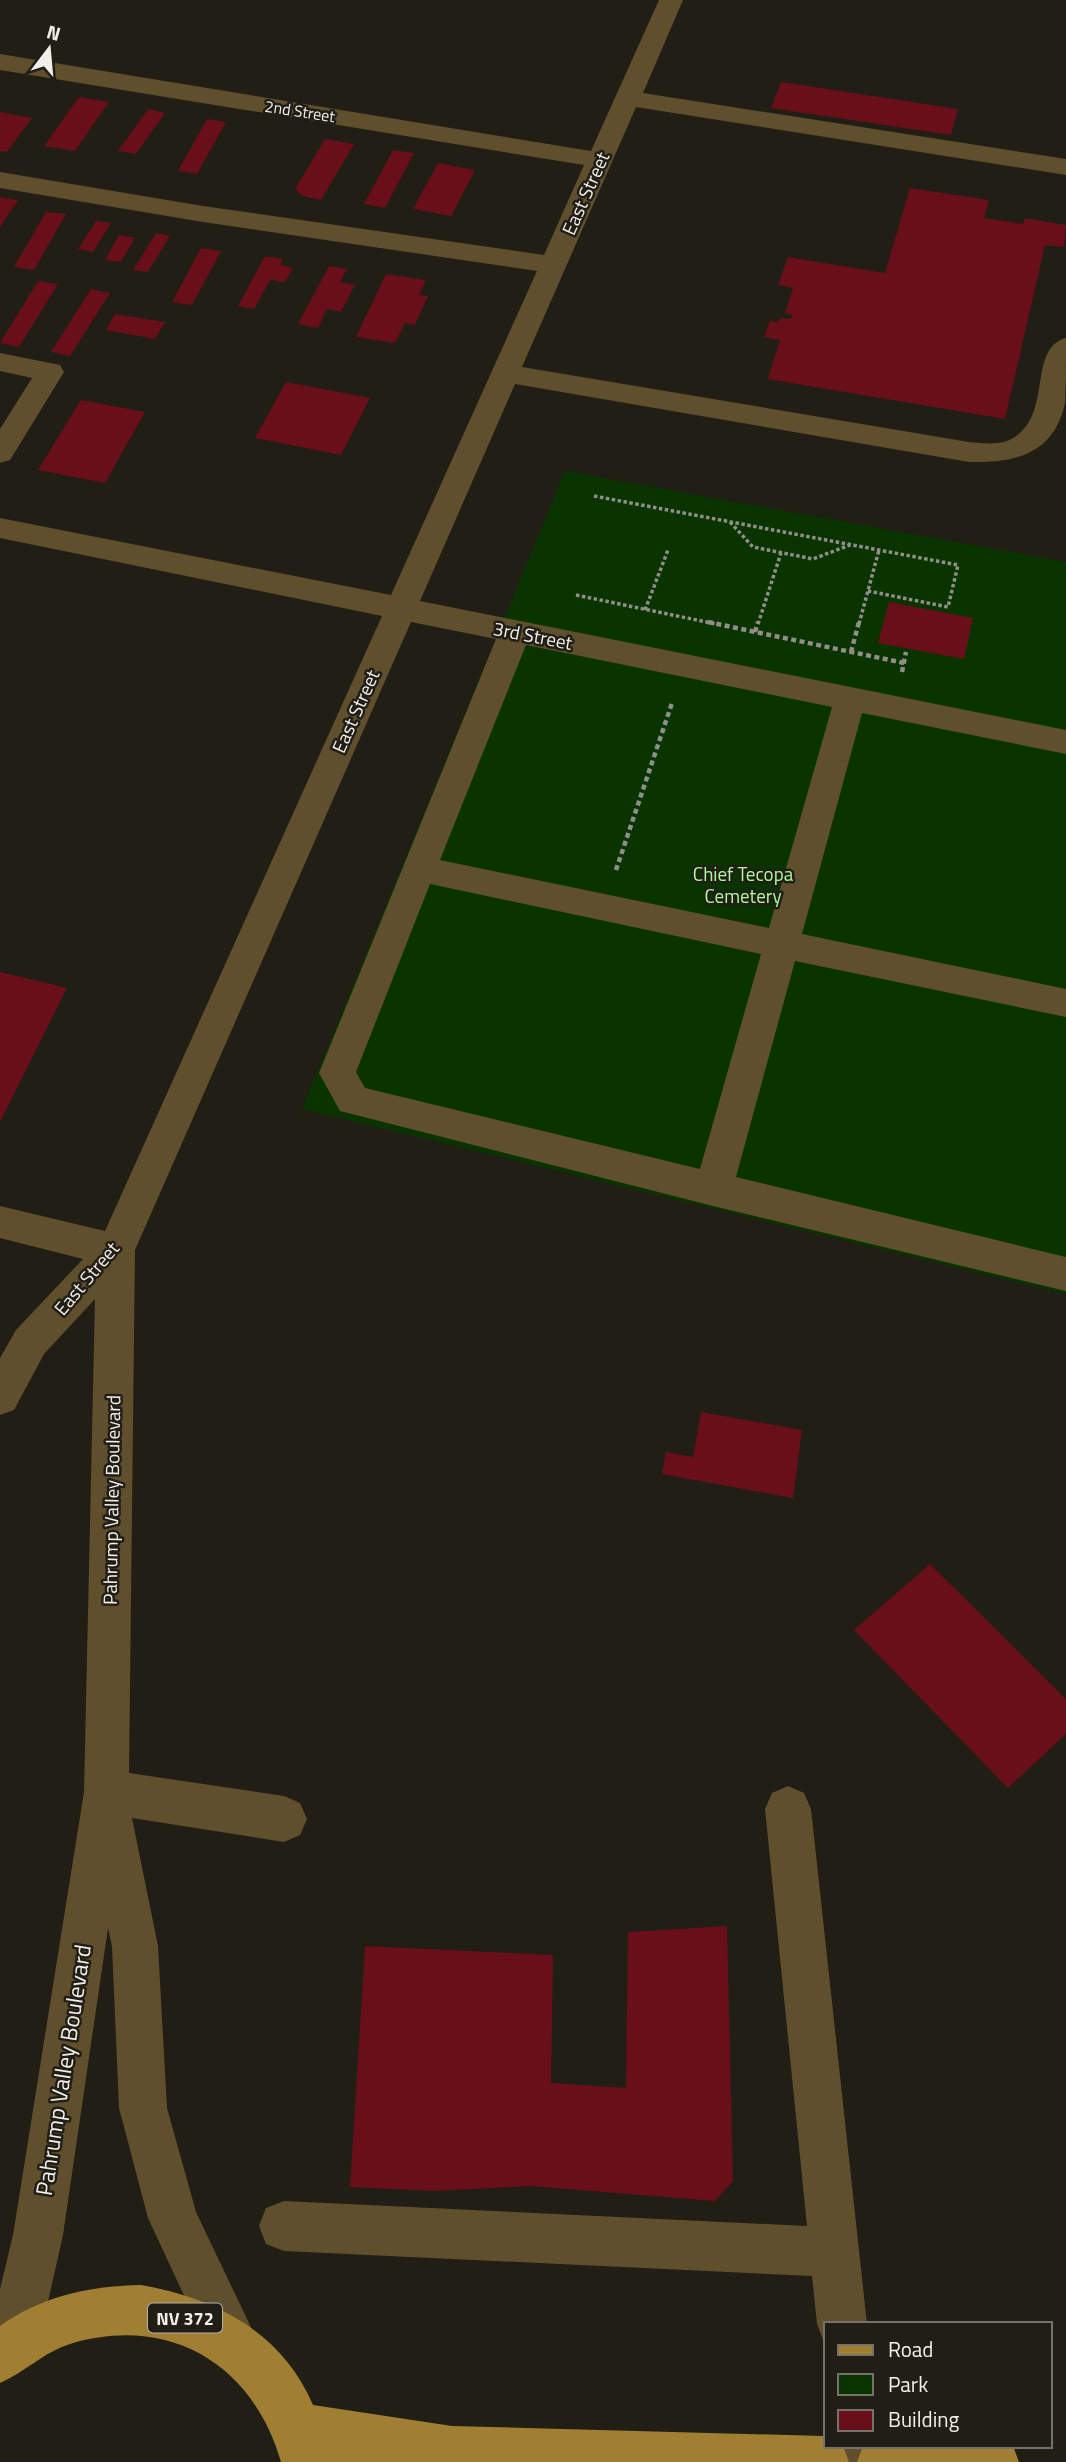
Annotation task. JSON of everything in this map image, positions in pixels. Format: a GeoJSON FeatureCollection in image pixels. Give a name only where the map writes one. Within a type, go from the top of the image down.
{"type":"FeatureCollection","features":[{"type":"Feature","properties":{"kind":"main road","name":"NV 372"},"geometry":{"type":"LineString","coordinates":[[6,2351],[66,2318],[125,2308],[181,2316],[232,2342],[270,2380],[303,2446],[823,2462]]}},
{"type":"Feature","properties":{"kind":"main road"},"geometry":{"type":"LineString","coordinates":[[883,2462],[993,2462]]}},
{"type":"Feature","properties":{"kind":"street","name":"East Street"},"geometry":{"type":"LineString","coordinates":[[0,1397],[30,1342],[116,1250],[671,0]]}},
{"type":"Feature","properties":{"kind":"street","name":"2nd Street"},"geometry":{"type":"LineString","coordinates":[[0,62],[600,160]]}},
{"type":"Feature","properties":{"kind":"street"},"geometry":{"type":"LineString","coordinates":[[628,98],[1066,167]]}},
{"type":"Feature","properties":{"kind":"street"},"geometry":{"type":"LineString","coordinates":[[0,180],[203,214],[553,265]]}},
{"type":"Feature","properties":{"kind":"street"},"geometry":{"type":"LineString","coordinates":[[505,373],[969,452],[1004,452],[1028,443],[1045,425],[1061,351],[1066,347]]}},
{"type":"Feature","properties":{"kind":"street"},"geometry":{"type":"LineString","coordinates":[[0,362],[50,372],[0,453]]}},
{"type":"Feature","properties":{"kind":"street","name":"3rd Street"},"geometry":{"type":"LineString","coordinates":[[0,528],[1066,742]]}},
{"type":"Feature","properties":{"kind":"street"},"geometry":{"type":"LineString","coordinates":[[515,632],[337,1073],[353,1100],[1066,1274]]}},
{"type":"Feature","properties":{"kind":"street"},"geometry":{"type":"LineString","coordinates":[[713,1190],[782,944],[844,698]]}},
{"type":"Feature","properties":{"kind":"street"},"geometry":{"type":"LineString","coordinates":[[420,869],[1066,1003]]}},
{"type":"Feature","properties":{"kind":"street"},"geometry":{"type":"LineString","coordinates":[[0,1222],[116,1250]]}},
{"type":"Feature","properties":{"kind":"street","name":"Pahrump Valley Boulevard"},"geometry":{"type":"LineString","coordinates":[[6,2351],[38,2235],[106,1793],[116,1250]]}},
{"type":"Feature","properties":{"kind":"street"},"geometry":{"type":"LineString","coordinates":[[106,1793],[284,1819]]}},
{"type":"Feature","properties":{"kind":"street","name":"Pahrump Valley Boulevard"},"geometry":{"type":"LineString","coordinates":[[106,1793],[135,1946],[143,2108],[173,2218],[232,2342]]}},
{"type":"Feature","properties":{"kind":"street"},"geometry":{"type":"LineString","coordinates":[[788,1809],[842,2322]]}},
{"type":"Feature","properties":{"kind":"street"},"geometry":{"type":"LineString","coordinates":[[284,2226],[835,2252]]}},
{"type":"Feature","properties":{"kind":"path"},"geometry":{"type":"LineString","coordinates":[[594,496],[958,565],[948,607],[868,591]]}},
{"type":"Feature","properties":{"kind":"path"},"geometry":{"type":"LineString","coordinates":[[729,522],[752,547],[781,553],[813,559],[851,545]]}},
{"type":"Feature","properties":{"kind":"path"},"geometry":{"type":"LineString","coordinates":[[645,610],[668,550]]}},
{"type":"Feature","properties":{"kind":"path"},"geometry":{"type":"LineString","coordinates":[[844,698],[851,652],[879,550]]}},
{"type":"Feature","properties":{"kind":"path"},"geometry":{"type":"LineString","coordinates":[[755,632],[781,553]]}},
{"type":"Feature","properties":{"kind":"path"},"geometry":{"type":"LineString","coordinates":[[576,596],[904,663]]}},
{"type":"Feature","properties":{"kind":"path"},"geometry":{"type":"LineString","coordinates":[[604,907],[685,665]]}},
{"type":"Feature","properties":{"kind":"green space","name":"Chief Tecopa Cemetery"},"geometry":{"type":"Polygon","coordinates":[[[565,471],[1066,562],[1066,1294],[302,1109],[565,471]]]}},
{"type":"Feature","properties":{"kind":"building"},"geometry":{"type":"Polygon","coordinates":[[[781,82],[958,109],[951,135],[771,108],[781,82]]]}},
{"type":"Feature","properties":{"kind":"building"},"geometry":{"type":"Polygon","coordinates":[[[79,97],[109,102],[75,151],[44,146],[79,97]]]}},
{"type":"Feature","properties":{"kind":"building"},"geometry":{"type":"Polygon","coordinates":[[[148,109],[165,113],[136,154],[118,151],[148,109]]]}},
{"type":"Feature","properties":{"kind":"building"},"geometry":{"type":"Polygon","coordinates":[[[0,112],[32,118],[7,152],[0,151],[0,112]]]}},
{"type":"Feature","properties":{"kind":"building"},"geometry":{"type":"Polygon","coordinates":[[[207,119],[226,122],[197,174],[178,171],[207,119]]]}},
{"type":"Feature","properties":{"kind":"building"},"geometry":{"type":"Polygon","coordinates":[[[325,139],[354,144],[321,200],[303,196],[295,189],[325,139]]]}},
{"type":"Feature","properties":{"kind":"building"},"geometry":{"type":"Polygon","coordinates":[[[393,150],[414,153],[385,208],[364,204],[393,150]]]}},
{"type":"Feature","properties":{"kind":"building"},"geometry":{"type":"Polygon","coordinates":[[[438,163],[475,170],[451,216],[413,209],[438,163]]]}},
{"type":"Feature","properties":{"kind":"building"},"geometry":{"type":"Polygon","coordinates":[[[910,188],[989,200],[984,218],[1023,224],[1025,218],[1066,225],[1064,247],[1045,245],[1005,419],[768,379],[780,340],[764,337],[770,321],[791,319],[793,315],[785,313],[793,288],[778,285],[788,257],[885,273],[910,188]]]}},
{"type":"Feature","properties":{"kind":"building"},"geometry":{"type":"Polygon","coordinates":[[[0,197],[18,200],[0,227],[0,197]]]}},
{"type":"Feature","properties":{"kind":"building"},"geometry":{"type":"Polygon","coordinates":[[[46,212],[66,214],[34,270],[14,267],[46,212]]]}},
{"type":"Feature","properties":{"kind":"building"},"geometry":{"type":"Polygon","coordinates":[[[96,221],[111,223],[93,252],[78,249],[96,221]]]}},
{"type":"Feature","properties":{"kind":"building"},"geometry":{"type":"Polygon","coordinates":[[[156,233],[170,236],[148,272],[133,270],[156,233]]]}},
{"type":"Feature","properties":{"kind":"building"},"geometry":{"type":"Polygon","coordinates":[[[119,235],[135,238],[121,262],[105,260],[119,235]]]}},
{"type":"Feature","properties":{"kind":"building"},"geometry":{"type":"Polygon","coordinates":[[[201,248],[221,251],[192,305],[172,302],[201,248]]]}},
{"type":"Feature","properties":{"kind":"building"},"geometry":{"type":"Polygon","coordinates":[[[265,256],[283,259],[280,265],[293,268],[285,282],[270,280],[254,309],[238,306],[265,256]]]}},
{"type":"Feature","properties":{"kind":"building"},"geometry":{"type":"Polygon","coordinates":[[[329,266],[347,269],[340,282],[355,285],[341,312],[327,309],[318,328],[298,324],[329,266]]]}},
{"type":"Feature","properties":{"kind":"building"},"geometry":{"type":"Polygon","coordinates":[[[386,274],[426,280],[419,295],[428,296],[415,325],[405,323],[395,343],[356,337],[386,274]]]}},
{"type":"Feature","properties":{"kind":"building"},"geometry":{"type":"Polygon","coordinates":[[[38,281],[58,284],[19,347],[0,343],[38,281]]]}},
{"type":"Feature","properties":{"kind":"building"},"geometry":{"type":"Polygon","coordinates":[[[91,289],[110,293],[70,356],[51,352],[91,289]]]}},
{"type":"Feature","properties":{"kind":"building"},"geometry":{"type":"Polygon","coordinates":[[[115,314],[165,322],[155,339],[106,330],[115,314]]]}},
{"type":"Feature","properties":{"kind":"building"},"geometry":{"type":"Polygon","coordinates":[[[286,382],[370,398],[341,455],[255,438],[286,382]]]}},
{"type":"Feature","properties":{"kind":"building"},"geometry":{"type":"Polygon","coordinates":[[[81,400],[145,412],[105,483],[38,470],[81,400]]]}},
{"type":"Feature","properties":{"kind":"building"},"geometry":{"type":"Polygon","coordinates":[[[889,602],[973,618],[964,659],[878,643],[889,602]]]}},
{"type":"Feature","properties":{"kind":"building"},"geometry":{"type":"Polygon","coordinates":[[[0,972],[67,988],[0,1122],[0,972]]]}},
{"type":"Feature","properties":{"kind":"building"},"geometry":{"type":"Polygon","coordinates":[[[701,1412],[802,1430],[793,1498],[662,1474],[666,1452],[693,1457],[701,1412]]]}},
{"type":"Feature","properties":{"kind":"building"},"geometry":{"type":"Polygon","coordinates":[[[930,1564],[1066,1699],[1066,1734],[1008,1788],[854,1630],[930,1564]]]}},
{"type":"Feature","properties":{"kind":"building"},"geometry":{"type":"Polygon","coordinates":[[[727,1926],[733,2181],[715,2201],[530,2186],[434,2191],[350,2187],[365,1946],[553,1955],[551,2083],[626,2088],[628,1932],[727,1926]]]}}]}
